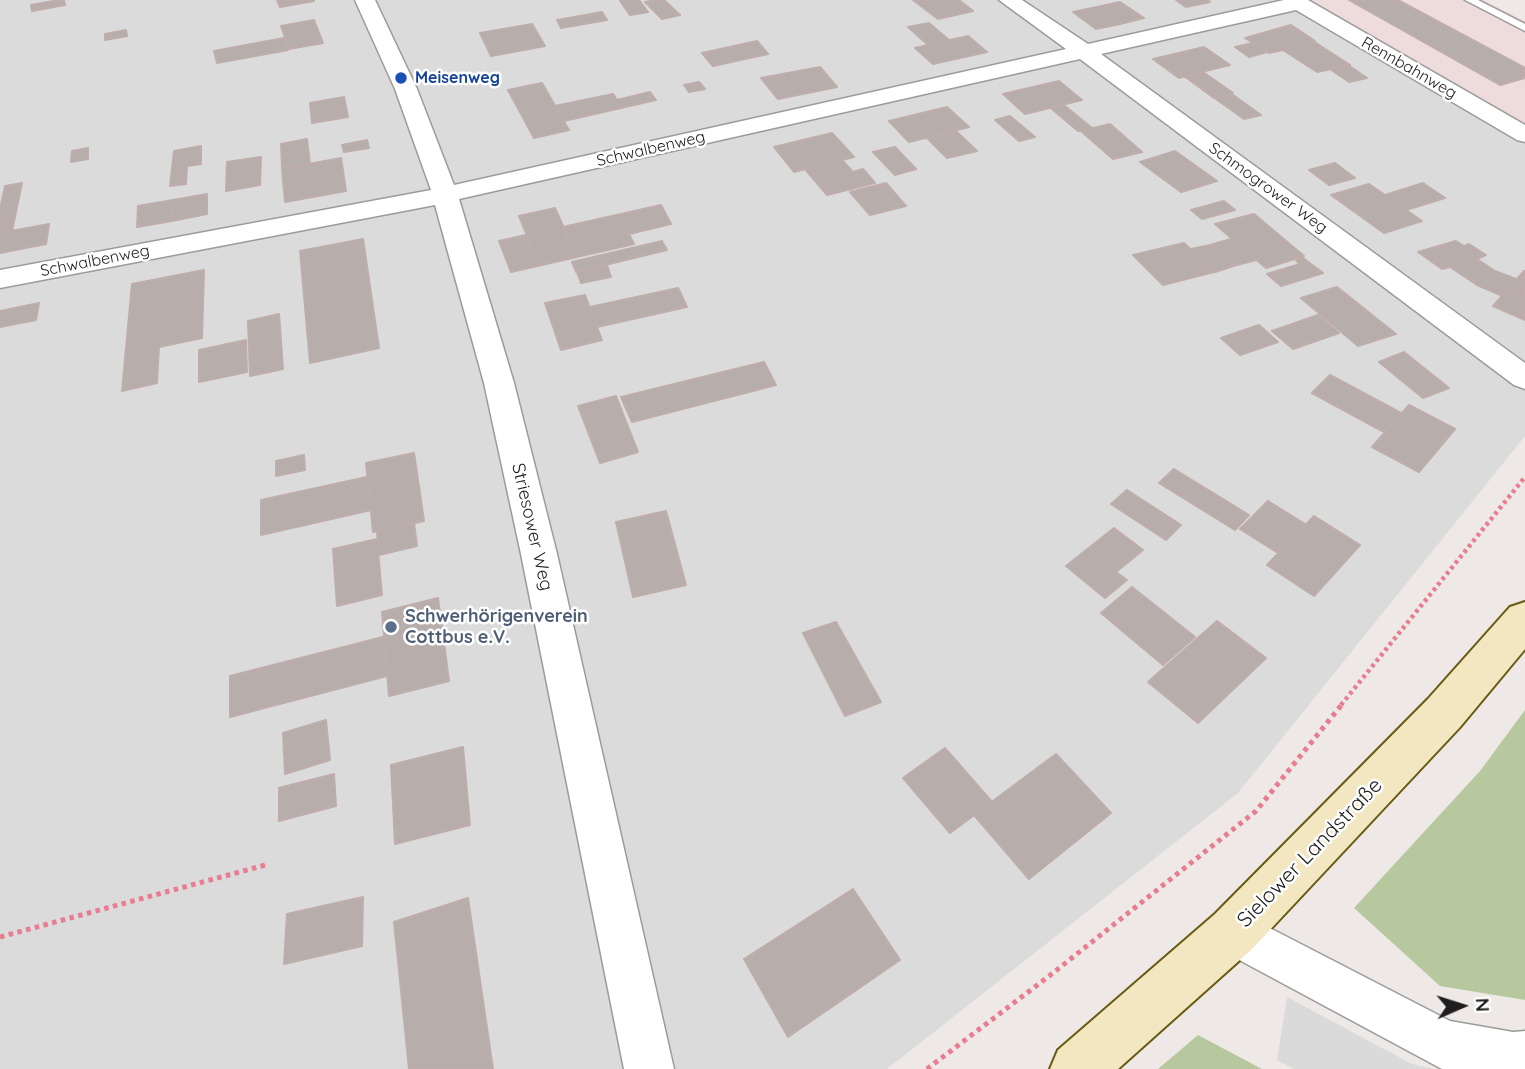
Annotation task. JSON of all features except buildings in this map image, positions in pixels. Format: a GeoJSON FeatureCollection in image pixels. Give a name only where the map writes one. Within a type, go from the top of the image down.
{"type":"FeatureCollection","features":[{"type":"Feature","properties":{"kind":"main road","name":"Sielower Landstraße"},"geometry":{"type":"LineString","coordinates":[[1077,1069],[1233,932],[1444,713],[1525,619]]}},
{"type":"Feature","properties":{"kind":"street","name":"Striesower Weg"},"geometry":{"type":"LineString","coordinates":[[365,0],[406,89],[445,195],[505,409],[649,1069]]}},
{"type":"Feature","properties":{"kind":"street","name":"Schmogrower Weg"},"geometry":{"type":"LineString","coordinates":[[1009,0],[1085,52],[1525,378]]}},
{"type":"Feature","properties":{"kind":"street","name":"Schwalbenweg"},"geometry":{"type":"LineString","coordinates":[[0,279],[445,195],[1085,52],[1296,1]]}},
{"type":"Feature","properties":{"kind":"street","name":"Rennbahnweg"},"geometry":{"type":"LineString","coordinates":[[1296,1],[1525,135]]}},
{"type":"Feature","properties":{"kind":"street"},"geometry":{"type":"LineString","coordinates":[[1233,932],[1444,1045],[1513,1057],[1525,1056]]}},
{"type":"Feature","properties":{"kind":"lane"},"geometry":{"type":"LineString","coordinates":[[1470,0],[1525,28]]}},
{"type":"Feature","properties":{"kind":"path"},"geometry":{"type":"LineString","coordinates":[[927,1069],[1054,974],[1256,810],[1525,477]]}},
{"type":"Feature","properties":{"kind":"path"},"geometry":{"type":"LineString","coordinates":[[0,937],[269,864]]}},
{"type":"Feature","properties":{"kind":"shaded area"},"geometry":{"type":"Polygon","coordinates":[[[0,0],[1281,0],[1525,144],[1525,436],[1238,793],[887,1069],[0,1069],[0,0]]]}},
{"type":"Feature","properties":{"kind":"shaded area"},"geometry":{"type":"Polygon","coordinates":[[[1301,0],[1483,0],[1525,21],[1525,130],[1301,0]]]}},
{"type":"Feature","properties":{"kind":"shaded area"},"geometry":{"type":"Polygon","coordinates":[[[1287,997],[1412,1064],[1434,1069],[1294,1069],[1277,1060],[1287,997]]]}},
{"type":"Feature","properties":{"kind":"green space"},"geometry":{"type":"Polygon","coordinates":[[[1525,710],[1525,1000],[1440,986],[1354,908],[1480,771],[1525,710]]]}},
{"type":"Feature","properties":{"kind":"green space"},"geometry":{"type":"Polygon","coordinates":[[[1198,1035],[1262,1069],[1158,1069],[1198,1035]]]}},
{"type":"Feature","properties":{"kind":"place","name":"Meisenweg"},"geometry":{"type":"Point","coordinates":[401,78]}},
{"type":"Feature","properties":{"kind":"place","name":"Schwerhörigenverein Cottbus e.V."},"geometry":{"type":"Point","coordinates":[391,627]}}]}
